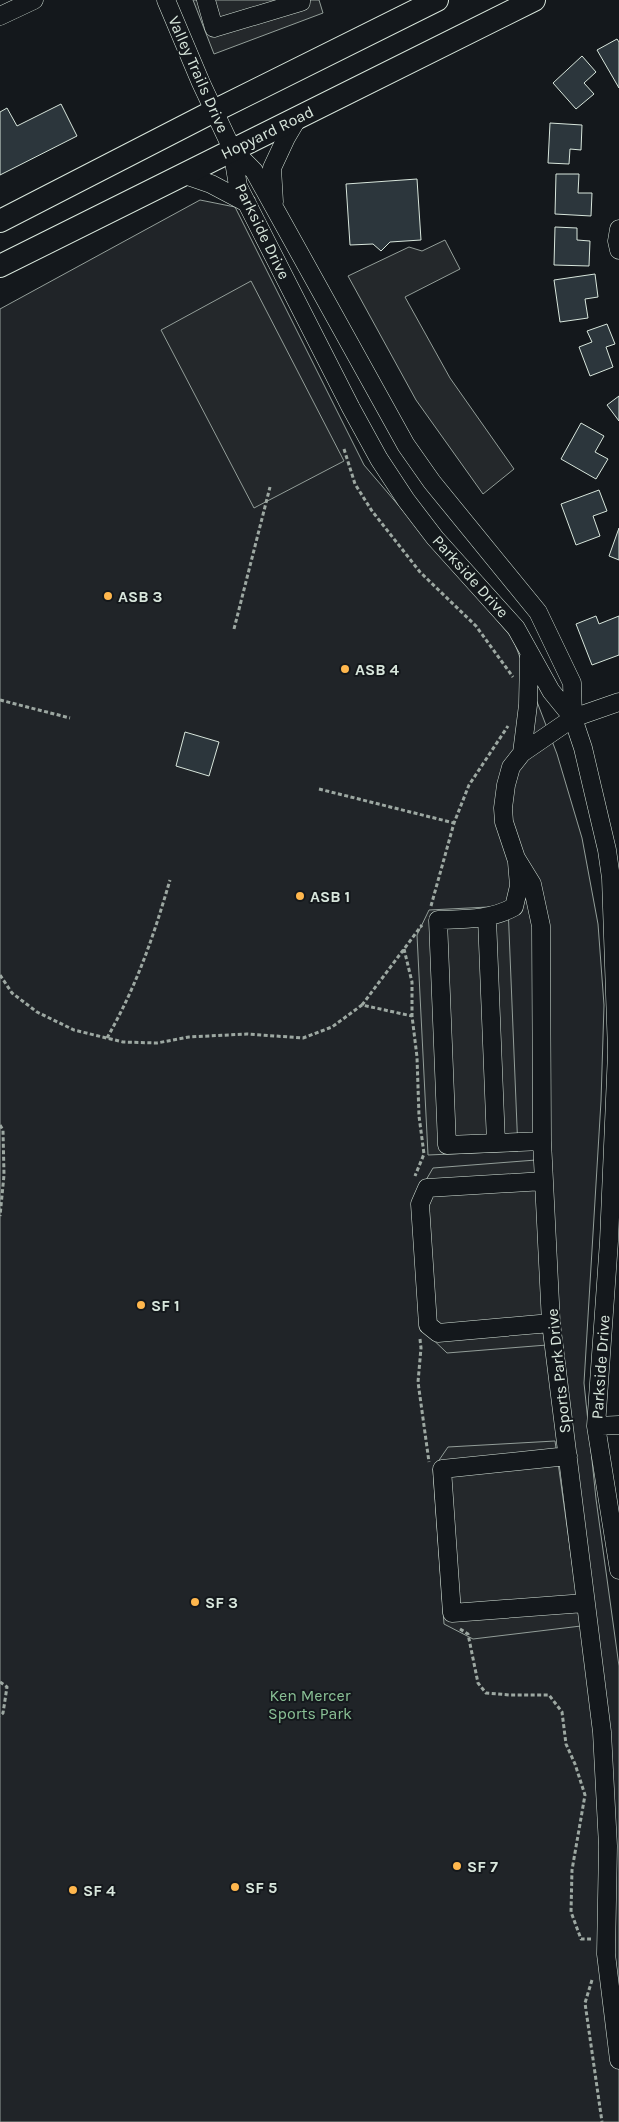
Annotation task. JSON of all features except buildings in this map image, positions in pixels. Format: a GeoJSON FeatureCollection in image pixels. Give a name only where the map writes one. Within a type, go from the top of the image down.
{"type":"FeatureCollection","features":[{"type":"Feature","properties":{"kind":"main road"},"geometry":{"type":"LineString","coordinates":[[0,221],[214,111],[437,0]]}},
{"type":"Feature","properties":{"kind":"main road","name":"Hopyard Road"},"geometry":{"type":"LineString","coordinates":[[0,266],[534,0]]}},
{"type":"Feature","properties":{"kind":"street"},"geometry":{"type":"LineString","coordinates":[[0,16],[34,0]]}},
{"type":"Feature","properties":{"kind":"street","name":"Valley Trails Drive"},"geometry":{"type":"LineString","coordinates":[[166,0],[232,149]]}},
{"type":"Feature","properties":{"kind":"street"},"geometry":{"type":"LineString","coordinates":[[206,0],[214,28],[301,2],[301,0]]}},
{"type":"Feature","properties":{"kind":"street"},"geometry":{"type":"LineString","coordinates":[[274,207],[272,168],[299,116]]}},
{"type":"Feature","properties":{"kind":"street","name":"Parkside Drive"},"geometry":{"type":"LineString","coordinates":[[232,149],[238,186],[379,459],[406,500],[436,538],[516,628],[550,691],[573,718]]}},
{"type":"Feature","properties":{"kind":"street","name":"Parkside Drive"},"geometry":{"type":"LineString","coordinates":[[232,149],[254,171],[406,445],[432,482],[538,612],[572,683],[573,718],[585,757],[615,878],[618,1052],[614,1241],[596,1426],[619,1570]]}},
{"type":"Feature","properties":{"kind":"street"},"geometry":{"type":"LineString","coordinates":[[182,174],[210,184],[247,203]]}},
{"type":"Feature","properties":{"kind":"street"},"geometry":{"type":"LineString","coordinates":[[619,228],[619,250]]}},
{"type":"Feature","properties":{"kind":"street"},"geometry":{"type":"LineString","coordinates":[[522,753],[530,676],[528,650]]}},
{"type":"Feature","properties":{"kind":"street","name":"Sports Park Drive"},"geometry":{"type":"LineString","coordinates":[[619,702],[573,718],[522,753],[511,767],[503,808],[504,822],[516,858],[532,884],[541,926],[542,1141],[551,1323],[602,1732],[608,1846],[606,1954],[619,2060]]}},
{"type":"Feature","properties":{"kind":"street"},"geometry":{"type":"LineString","coordinates":[[516,858],[519,886],[514,907],[501,914],[487,918],[438,920],[447,1145],[542,1141]]}},
{"type":"Feature","properties":{"kind":"street"},"geometry":{"type":"LineString","coordinates":[[487,918],[496,1143]]}},
{"type":"Feature","properties":{"kind":"street"},"geometry":{"type":"LineString","coordinates":[[544,1181],[427,1188],[420,1204],[428,1325],[438,1333],[551,1323]]}},
{"type":"Feature","properties":{"kind":"street"},"geometry":{"type":"LineString","coordinates":[[596,1426],[619,1425]]}},
{"type":"Feature","properties":{"kind":"street"},"geometry":{"type":"LineString","coordinates":[[568,1456],[436,1467],[453,1619],[585,1602]]}},
{"type":"Feature","properties":{"kind":"path"},"geometry":{"type":"LineString","coordinates":[[344,450],[355,484],[372,511],[420,572],[476,626],[516,681]]}},
{"type":"Feature","properties":{"kind":"path"},"geometry":{"type":"LineString","coordinates":[[234,629],[270,487]]}},
{"type":"Feature","properties":{"kind":"path"},"geometry":{"type":"LineString","coordinates":[[0,700],[70,718]]}},
{"type":"Feature","properties":{"kind":"path"},"geometry":{"type":"LineString","coordinates":[[429,915],[434,889],[454,823],[469,785],[514,719]]}},
{"type":"Feature","properties":{"kind":"path"},"geometry":{"type":"LineString","coordinates":[[320,789],[454,823]]}},
{"type":"Feature","properties":{"kind":"path"},"geometry":{"type":"LineString","coordinates":[[107,1038],[127,1002],[153,940],[170,880]]}},
{"type":"Feature","properties":{"kind":"path"},"geometry":{"type":"LineString","coordinates":[[0,975],[12,993],[37,1012],[74,1030],[123,1042],[157,1043],[189,1037],[247,1034],[303,1038],[332,1027],[362,1005],[424,922]]}},
{"type":"Feature","properties":{"kind":"path"},"geometry":{"type":"LineString","coordinates":[[404,949],[412,982],[412,1016],[424,1154],[412,1184]]}},
{"type":"Feature","properties":{"kind":"path"},"geometry":{"type":"LineString","coordinates":[[362,1005],[412,1016]]}},
{"type":"Feature","properties":{"kind":"path"},"geometry":{"type":"LineString","coordinates":[[0,1125],[3,1130],[4,1175],[0,1216]]}},
{"type":"Feature","properties":{"kind":"path"},"geometry":{"type":"LineString","coordinates":[[419,1332],[421,1348],[418,1382],[436,1467]]}},
{"type":"Feature","properties":{"kind":"path"},"geometry":{"type":"LineString","coordinates":[[453,1619],[468,1634],[478,1682],[486,1693],[549,1696],[562,1712],[566,1744],[585,1795],[572,1870],[571,1912],[581,1939],[594,1940]]}},
{"type":"Feature","properties":{"kind":"path"},"geometry":{"type":"LineString","coordinates":[[0,1682],[7,1687],[3,1713],[0,1716]]}},
{"type":"Feature","properties":{"kind":"path"},"geometry":{"type":"LineString","coordinates":[[593,1977],[585,2003],[602,2122]]}},
{"type":"Feature","properties":{"kind":"green space","name":"Ken Mercer Sports Park"},"geometry":{"type":"Polygon","coordinates":[[[200,200],[235,207],[364,465],[513,639],[557,754],[582,838],[598,924],[604,1005],[601,1101],[584,1383],[596,1499],[619,1666],[619,2122],[0,2122],[0,309],[200,200]]]}},
{"type":"Feature","properties":{"kind":"shaded area"},"geometry":{"type":"Polygon","coordinates":[[[193,0],[319,0],[323,13],[214,54],[193,0]]]}},
{"type":"Feature","properties":{"kind":"shaded area"},"geometry":{"type":"Polygon","coordinates":[[[445,240],[460,269],[405,297],[450,378],[514,469],[483,494],[416,400],[348,276],[409,247],[422,251],[445,240]]]}},
{"type":"Feature","properties":{"kind":"shaded area"},"geometry":{"type":"Polygon","coordinates":[[[251,281],[344,461],[254,508],[161,330],[251,281]]]}},
{"type":"Feature","properties":{"kind":"shaded area"},"geometry":{"type":"Polygon","coordinates":[[[508,906],[518,1151],[428,1155],[417,935],[429,910],[508,906]]]}},
{"type":"Feature","properties":{"kind":"shaded area"},"geometry":{"type":"Polygon","coordinates":[[[536,1160],[547,1345],[447,1353],[423,1330],[415,1199],[433,1168],[536,1160]]]}},
{"type":"Feature","properties":{"kind":"shaded area"},"geometry":{"type":"Polygon","coordinates":[[[555,1441],[581,1626],[473,1639],[444,1624],[433,1469],[448,1447],[555,1441]]]}},
{"type":"Feature","properties":{"kind":"place","name":"ASB 3"},"geometry":{"type":"Point","coordinates":[108,596]}},
{"type":"Feature","properties":{"kind":"place","name":"ASB 4"},"geometry":{"type":"Point","coordinates":[345,669]}},
{"type":"Feature","properties":{"kind":"place","name":"ASB 1"},"geometry":{"type":"Point","coordinates":[300,896]}},
{"type":"Feature","properties":{"kind":"place","name":"SF 1"},"geometry":{"type":"Point","coordinates":[141,1305]}},
{"type":"Feature","properties":{"kind":"place","name":"SF 3"},"geometry":{"type":"Point","coordinates":[195,1602]}},
{"type":"Feature","properties":{"kind":"place","name":"SF 7"},"geometry":{"type":"Point","coordinates":[457,1866]}},
{"type":"Feature","properties":{"kind":"place","name":"SF 5"},"geometry":{"type":"Point","coordinates":[235,1887]}},
{"type":"Feature","properties":{"kind":"place","name":"SF 4"},"geometry":{"type":"Point","coordinates":[73,1890]}}]}
